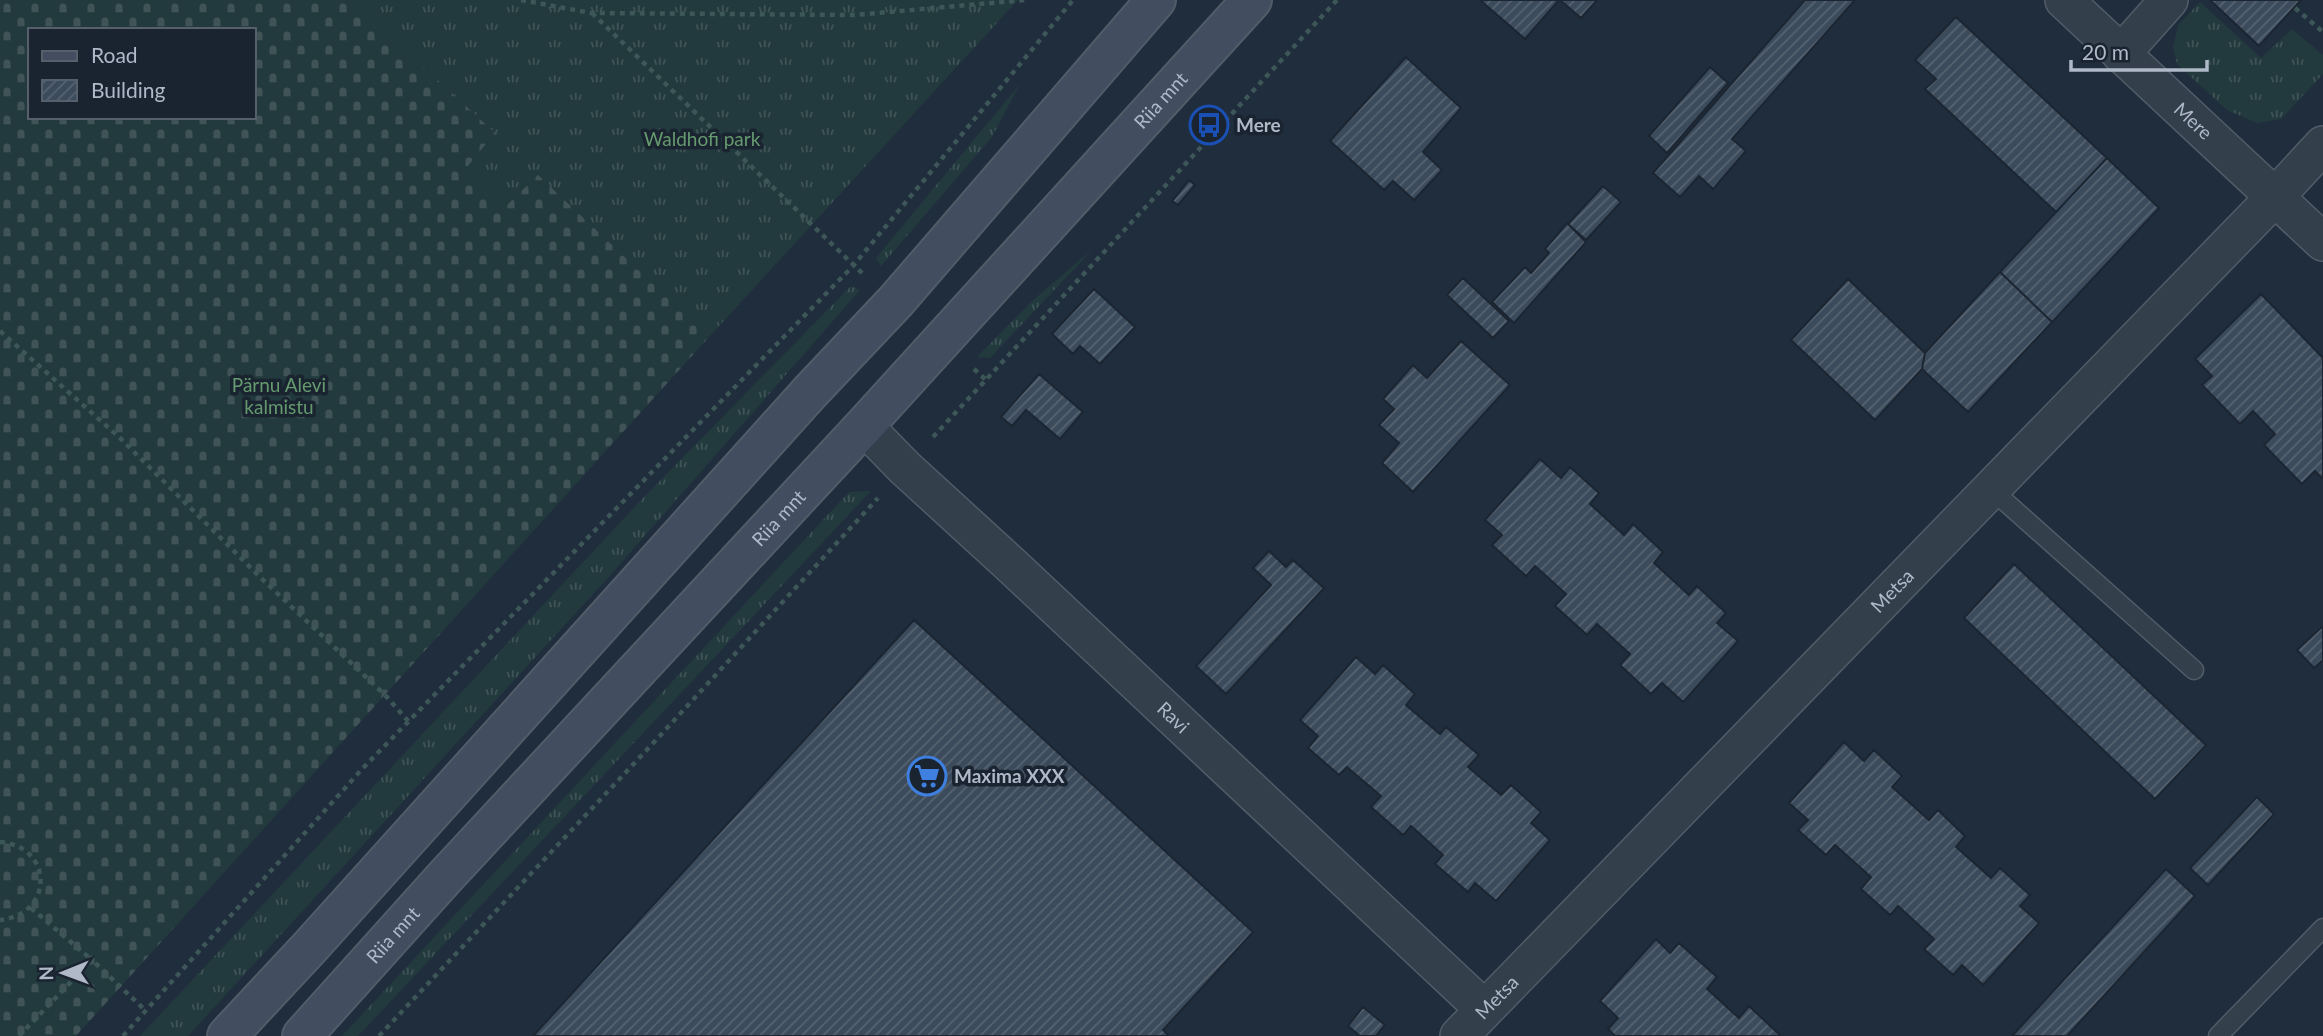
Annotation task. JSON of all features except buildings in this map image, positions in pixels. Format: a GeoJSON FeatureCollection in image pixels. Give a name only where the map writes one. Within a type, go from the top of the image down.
{"type":"FeatureCollection","features":[{"type":"Feature","properties":{"kind":"main road"},"geometry":{"type":"LineString","coordinates":[[227,1036],[810,392],[896,301],[1156,0]]}},
{"type":"Feature","properties":{"kind":"main road","name":"Riia mnt"},"geometry":{"type":"LineString","coordinates":[[302,1036],[1252,0]]}},
{"type":"Feature","properties":{"kind":"street","name":"Mere"},"geometry":{"type":"LineString","coordinates":[[2064,0],[2323,242]]}},
{"type":"Feature","properties":{"kind":"street"},"geometry":{"type":"LineString","coordinates":[[2121,54],[2169,0]]}},
{"type":"Feature","properties":{"kind":"street","name":"Metsa"},"geometry":{"type":"LineString","coordinates":[[1460,1036],[2323,145]]}},
{"type":"Feature","properties":{"kind":"street","name":"Ravi"},"geometry":{"type":"LineString","coordinates":[[864,426],[905,468],[1484,1009]]}},
{"type":"Feature","properties":{"kind":"lane"},"geometry":{"type":"LineString","coordinates":[[1991,489],[2194,670]]}},
{"type":"Feature","properties":{"kind":"lane"},"geometry":{"type":"LineString","coordinates":[[2218,1036],[2323,928]]}},
{"type":"Feature","properties":{"kind":"path"},"geometry":{"type":"LineString","coordinates":[[522,0],[592,13],[855,15],[1025,0]]}},
{"type":"Feature","properties":{"kind":"path"},"geometry":{"type":"LineString","coordinates":[[123,1036],[363,768],[853,266],[1073,0]]}},
{"type":"Feature","properties":{"kind":"path"},"geometry":{"type":"LineString","coordinates":[[379,1036],[665,730],[1337,0]]}},
{"type":"Feature","properties":{"kind":"path"},"geometry":{"type":"LineString","coordinates":[[2295,8],[2323,32]]}},
{"type":"Feature","properties":{"kind":"path"},"geometry":{"type":"LineString","coordinates":[[592,13],[853,266]]}},
{"type":"Feature","properties":{"kind":"path"},"geometry":{"type":"LineString","coordinates":[[0,331],[120,438],[261,578],[385,695],[409,722]]}},
{"type":"Feature","properties":{"kind":"path"},"geometry":{"type":"LineString","coordinates":[[0,842],[11,843],[33,858],[41,882],[31,907],[13,918],[0,920]]}},
{"type":"Feature","properties":{"kind":"path"},"geometry":{"type":"LineString","coordinates":[[31,907],[146,1011]]}},
{"type":"Feature","properties":{"kind":"path"},"geometry":{"type":"LineString","coordinates":[[19,1036],[92,960]]}},
{"type":"Feature","properties":{"kind":"green space","name":"Pärnu Alevi kalmistu"},"geometry":{"type":"Polygon","coordinates":[[[0,0],[351,0],[495,133],[467,167],[506,206],[538,175],[709,337],[76,1036],[0,1036],[0,0]]]}},
{"type":"Feature","properties":{"kind":"green space","name":"Waldhofi park"},"geometry":{"type":"Polygon","coordinates":[[[351,0],[1018,0],[709,337],[538,176],[506,207],[467,167],[495,133],[351,0]]]}},
{"type":"Feature","properties":{"kind":"green space"},"geometry":{"type":"Polygon","coordinates":[[[2200,2],[2261,58],[2292,29],[2323,55],[2323,74],[2281,119],[2257,123],[2227,110],[2177,64],[2173,47],[2178,25],[2200,2]]]}},
{"type":"Feature","properties":{"kind":"green space"},"geometry":{"type":"Polygon","coordinates":[[[1020,84],[992,137],[881,266],[876,258],[1020,84]]]}},
{"type":"Feature","properties":{"kind":"green space"},"geometry":{"type":"Polygon","coordinates":[[[1093,249],[990,358],[977,357],[1032,301],[1093,249]]]}},
{"type":"Feature","properties":{"kind":"green space"},"geometry":{"type":"Polygon","coordinates":[[[851,286],[860,290],[607,579],[188,1036],[140,1036],[644,497],[851,286]]]}},
{"type":"Feature","properties":{"kind":"green space"},"geometry":{"type":"Polygon","coordinates":[[[871,491],[358,1036],[342,1036],[849,492],[871,491]]]}},
{"type":"Feature","properties":{"kind":"place","name":"Mere"},"geometry":{"type":"Point","coordinates":[1209,125]}},
{"type":"Feature","properties":{"kind":"place","name":"Maxima XXX"},"geometry":{"type":"Point","coordinates":[927,776]}}]}
